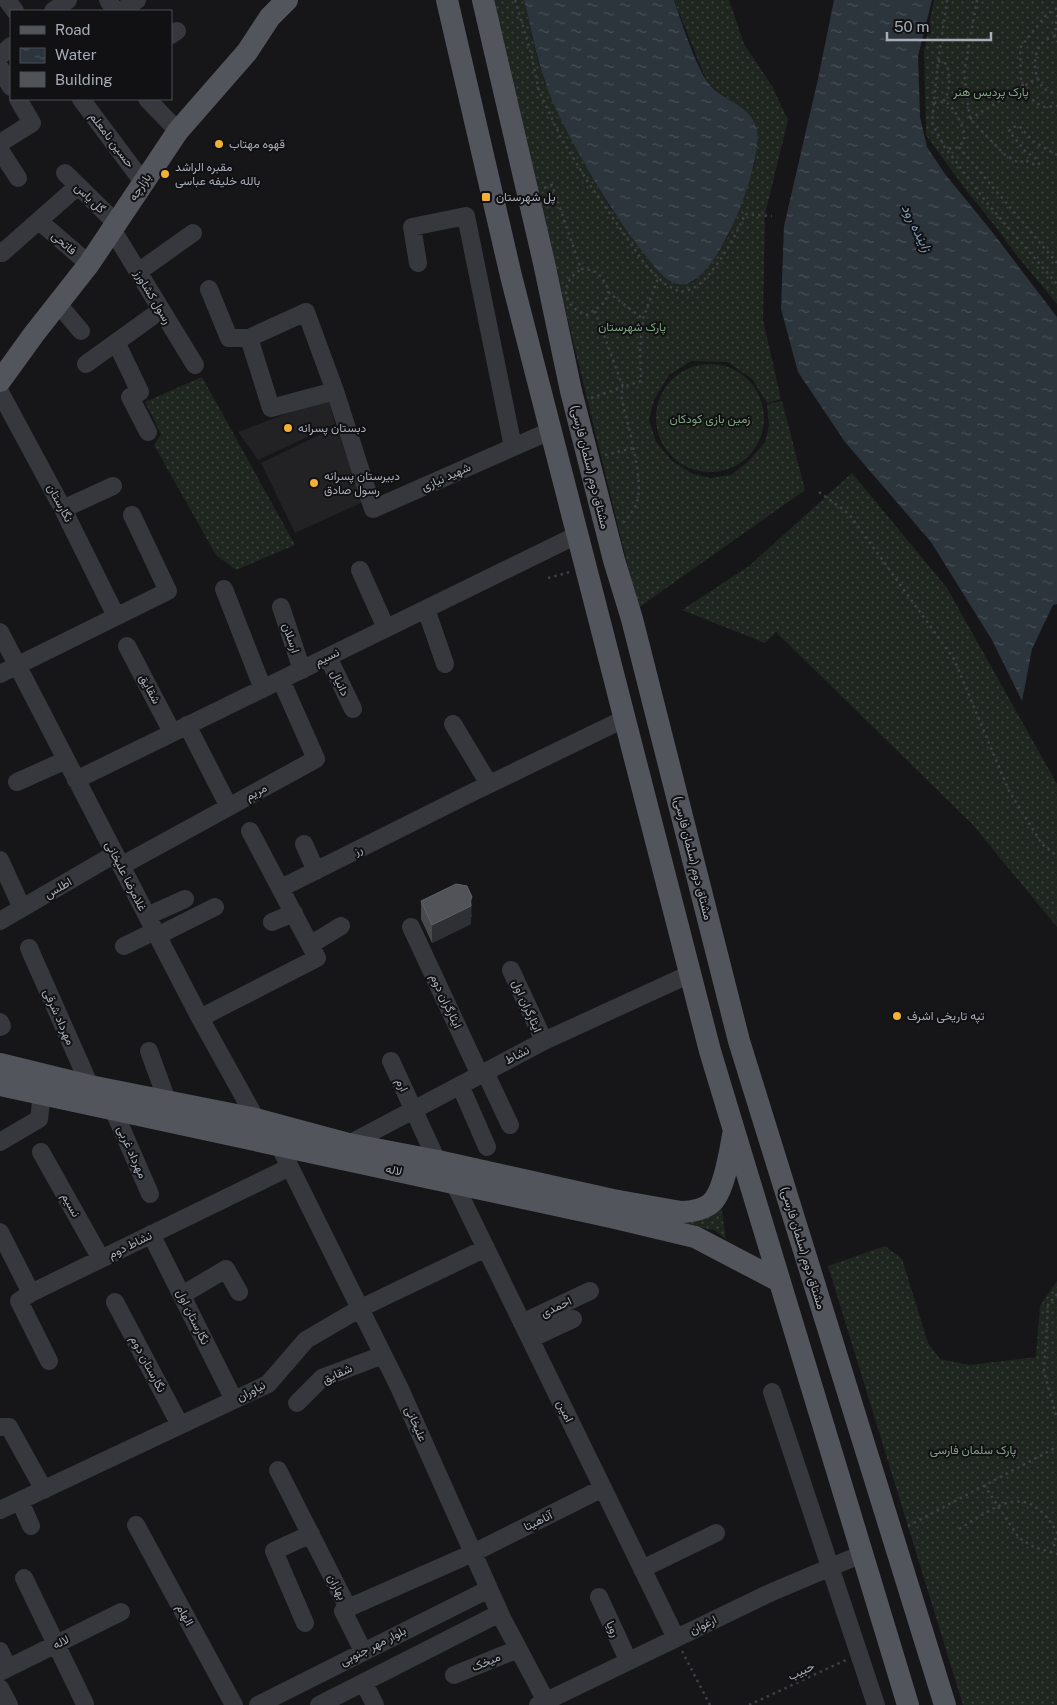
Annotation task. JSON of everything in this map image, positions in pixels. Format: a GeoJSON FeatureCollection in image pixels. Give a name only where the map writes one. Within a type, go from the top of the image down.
{"type":"FeatureCollection","features":[{"type":"Feature","properties":{"kind":"main road","name":"بازارچه"},"geometry":{"type":"LineString","coordinates":[[0,381],[89,264],[178,131],[247,52],[270,17],[287,0]]}},
{"type":"Feature","properties":{"kind":"main road","name":"مشتاق دوم (سلمان فارسی)"},"geometry":{"type":"LineString","coordinates":[[483,0],[542,253],[571,391],[614,560],[635,628],[739,1041],[945,1705]]}},
{"type":"Feature","properties":{"kind":"main road"},"geometry":{"type":"LineString","coordinates":[[445,2],[576,534],[710,1052],[908,1705]]}},
{"type":"Feature","properties":{"kind":"main road","name":"لاله"},"geometry":{"type":"LineString","coordinates":[[0,1064],[90,1086],[168,1102],[190,1116],[279,1145],[454,1184],[612,1208],[690,1212],[714,1201],[725,1172],[734,1131]]}},
{"type":"Feature","properties":{"kind":"main road","name":"لاله"},"geometry":{"type":"LineString","coordinates":[[0,1085],[113,1110],[256,1119],[349,1144],[438,1161],[612,1208],[695,1238],[779,1281]]}},
{"type":"Feature","properties":{"kind":"street"},"geometry":{"type":"LineString","coordinates":[[54,10],[68,0]]}},
{"type":"Feature","properties":{"kind":"street"},"geometry":{"type":"LineString","coordinates":[[122,10],[137,0]]}},
{"type":"Feature","properties":{"kind":"street"},"geometry":{"type":"LineString","coordinates":[[0,56],[10,47]]}},
{"type":"Feature","properties":{"kind":"street"},"geometry":{"type":"LineString","coordinates":[[0,68],[10,85]]}},
{"type":"Feature","properties":{"kind":"street"},"geometry":{"type":"LineString","coordinates":[[0,142],[32,123],[19,100]]}},
{"type":"Feature","properties":{"kind":"street","name":"حسین نامعلم"},"geometry":{"type":"LineString","coordinates":[[82,100],[143,182]]}},
{"type":"Feature","properties":{"kind":"street"},"geometry":{"type":"LineString","coordinates":[[148,100],[178,131]]}},
{"type":"Feature","properties":{"kind":"street"},"geometry":{"type":"LineString","coordinates":[[0,150],[18,178]]}},
{"type":"Feature","properties":{"kind":"street","name":"گل یاس"},"geometry":{"type":"LineString","coordinates":[[65,173],[114,226]]}},
{"type":"Feature","properties":{"kind":"street"},"geometry":{"type":"LineString","coordinates":[[0,251],[2,253],[78,186]]}},
{"type":"Feature","properties":{"kind":"street"},"geometry":{"type":"LineString","coordinates":[[418,263],[412,227],[466,216],[513,447]]}},
{"type":"Feature","properties":{"kind":"street","name":"فاتحی"},"geometry":{"type":"LineString","coordinates":[[39,221],[89,264]]}},
{"type":"Feature","properties":{"kind":"street","name":"رسول کشاورز"},"geometry":{"type":"LineString","coordinates":[[114,226],[138,272],[195,365]]}},
{"type":"Feature","properties":{"kind":"street"},"geometry":{"type":"LineString","coordinates":[[138,272],[193,233]]}},
{"type":"Feature","properties":{"kind":"street"},"geometry":{"type":"LineString","coordinates":[[209,288],[229,338],[249,338],[271,408],[335,391]]}},
{"type":"Feature","properties":{"kind":"street"},"geometry":{"type":"LineString","coordinates":[[58,304],[81,331]]}},
{"type":"Feature","properties":{"kind":"street"},"geometry":{"type":"LineString","coordinates":[[86,364],[161,310]]}},
{"type":"Feature","properties":{"kind":"street","name":"شهید نیازی"},"geometry":{"type":"LineString","coordinates":[[249,338],[306,312],[335,391],[372,509],[550,430]]}},
{"type":"Feature","properties":{"kind":"street"},"geometry":{"type":"LineString","coordinates":[[116,342],[140,392],[130,397],[148,432]]}},
{"type":"Feature","properties":{"kind":"street","name":"نگارستان"},"geometry":{"type":"LineString","coordinates":[[0,392],[63,509],[116,616]]}},
{"type":"Feature","properties":{"kind":"street"},"geometry":{"type":"LineString","coordinates":[[63,509],[113,486]]}},
{"type":"Feature","properties":{"kind":"street"},"geometry":{"type":"LineString","coordinates":[[0,674],[168,590],[132,515]]}},
{"type":"Feature","properties":{"kind":"street","name":"نسیم"},"geometry":{"type":"LineString","coordinates":[[76,780],[576,534]]}},
{"type":"Feature","properties":{"kind":"street"},"geometry":{"type":"LineString","coordinates":[[360,570],[386,628]]}},
{"type":"Feature","properties":{"kind":"street"},"geometry":{"type":"LineString","coordinates":[[224,589],[263,689]]}},
{"type":"Feature","properties":{"kind":"street","name":"ارسلان"},"geometry":{"type":"LineString","coordinates":[[281,607],[302,670]]}},
{"type":"Feature","properties":{"kind":"street"},"geometry":{"type":"LineString","coordinates":[[426,609],[445,664]]}},
{"type":"Feature","properties":{"kind":"street","name":"غلامرضا علیخانی"},"geometry":{"type":"LineString","coordinates":[[0,632],[200,1018],[256,1119]]}},
{"type":"Feature","properties":{"kind":"street","name":"شقایق"},"geometry":{"type":"LineString","coordinates":[[128,646],[229,807]]}},
{"type":"Feature","properties":{"kind":"street","name":"دانیال"},"geometry":{"type":"LineString","coordinates":[[328,657],[353,709]]}},
{"type":"Feature","properties":{"kind":"street","name":"مریم"},"geometry":{"type":"LineString","coordinates":[[118,860],[229,807],[316,759],[281,680]]}},
{"type":"Feature","properties":{"kind":"street","name":"رز"},"geometry":{"type":"LineString","coordinates":[[281,888],[624,719]]}},
{"type":"Feature","properties":{"kind":"street"},"geometry":{"type":"LineString","coordinates":[[453,724],[489,784]]}},
{"type":"Feature","properties":{"kind":"street"},"geometry":{"type":"LineString","coordinates":[[17,782],[66,760]]}},
{"type":"Feature","properties":{"kind":"street"},"geometry":{"type":"LineString","coordinates":[[200,1018],[317,958],[250,831]]}},
{"type":"Feature","properties":{"kind":"street"},"geometry":{"type":"LineString","coordinates":[[304,844],[316,871]]}},
{"type":"Feature","properties":{"kind":"street"},"geometry":{"type":"LineString","coordinates":[[0,860],[22,908]]}},
{"type":"Feature","properties":{"kind":"street","name":"اطلس"},"geometry":{"type":"LineString","coordinates":[[0,921],[118,860]]}},
{"type":"Feature","properties":{"kind":"street"},"geometry":{"type":"LineString","coordinates":[[124,946],[153,928],[185,899]]}},
{"type":"Feature","properties":{"kind":"street"},"geometry":{"type":"LineString","coordinates":[[153,928],[216,907]]}},
{"type":"Feature","properties":{"kind":"street"},"geometry":{"type":"LineString","coordinates":[[272,922],[294,913]]}},
{"type":"Feature","properties":{"kind":"street"},"geometry":{"type":"LineString","coordinates":[[310,945],[341,926]]}},
{"type":"Feature","properties":{"kind":"street","name":"ایثارگران دوم"},"geometry":{"type":"LineString","coordinates":[[411,927],[510,1125]]}},
{"type":"Feature","properties":{"kind":"street","name":"مهرداد شرقی"},"geometry":{"type":"LineString","coordinates":[[29,948],[90,1086]]}},
{"type":"Feature","properties":{"kind":"street","name":"ایثارگران اول"},"geometry":{"type":"LineString","coordinates":[[511,970],[544,1041]]}},
{"type":"Feature","properties":{"kind":"street","name":"نشاط"},"geometry":{"type":"LineString","coordinates":[[349,1144],[544,1041],[690,974]]}},
{"type":"Feature","properties":{"kind":"street"},"geometry":{"type":"LineString","coordinates":[[0,1022],[2,1026],[0,1027]]}},
{"type":"Feature","properties":{"kind":"street"},"geometry":{"type":"LineString","coordinates":[[149,1051],[168,1102]]}},
{"type":"Feature","properties":{"kind":"street","name":"ارم"},"geometry":{"type":"LineString","coordinates":[[391,1061],[433,1152]]}},
{"type":"Feature","properties":{"kind":"street"},"geometry":{"type":"LineString","coordinates":[[460,1085],[487,1147]]}},
{"type":"Feature","properties":{"kind":"street"},"geometry":{"type":"LineString","coordinates":[[0,1142],[39,1119],[42,1094]]}},
{"type":"Feature","properties":{"kind":"street","name":"مهرداد غربی"},"geometry":{"type":"LineString","coordinates":[[113,1110],[150,1194]]}},
{"type":"Feature","properties":{"kind":"street","name":"علیخانی"},"geometry":{"type":"LineString","coordinates":[[279,1145],[400,1389],[500,1613],[544,1704]]}},
{"type":"Feature","properties":{"kind":"street","name":"نسیم"},"geometry":{"type":"LineString","coordinates":[[42,1152],[101,1259]]}},
{"type":"Feature","properties":{"kind":"street","name":"نشاط دوم"},"geometry":{"type":"LineString","coordinates":[[31,1293],[290,1167]]}},
{"type":"Feature","properties":{"kind":"street","name":"امین"},"geometry":{"type":"LineString","coordinates":[[454,1184],[676,1638]]}},
{"type":"Feature","properties":{"kind":"street"},"geometry":{"type":"LineString","coordinates":[[0,1232],[31,1293],[19,1301],[49,1361]]}},
{"type":"Feature","properties":{"kind":"street","name":"نگارستان اول"},"geometry":{"type":"LineString","coordinates":[[151,1234],[234,1400]]}},
{"type":"Feature","properties":{"kind":"street","name":"نیاوران"},"geometry":{"type":"LineString","coordinates":[[0,1510],[268,1384],[306,1340],[360,1309],[486,1248]]}},
{"type":"Feature","properties":{"kind":"street"},"geometry":{"type":"LineString","coordinates":[[182,1295],[226,1269],[239,1292]]}},
{"type":"Feature","properties":{"kind":"street","name":"احمدی"},"geometry":{"type":"LineString","coordinates":[[522,1323],[590,1291]]}},
{"type":"Feature","properties":{"kind":"street","name":"نگارستان دوم"},"geometry":{"type":"LineString","coordinates":[[115,1302],[180,1425]]}},
{"type":"Feature","properties":{"kind":"street"},"geometry":{"type":"LineString","coordinates":[[530,1339],[573,1319]]}},
{"type":"Feature","properties":{"kind":"street","name":"شقایق"},"geometry":{"type":"LineString","coordinates":[[297,1402],[322,1378],[383,1354]]}},
{"type":"Feature","properties":{"kind":"street"},"geometry":{"type":"LineString","coordinates":[[772,1392],[876,1705]]}},
{"type":"Feature","properties":{"kind":"street"},"geometry":{"type":"LineString","coordinates":[[0,1427],[10,1427],[44,1490]]}},
{"type":"Feature","properties":{"kind":"street","name":"بهاران"},"geometry":{"type":"LineString","coordinates":[[278,1470],[348,1608],[474,1553]]}},
{"type":"Feature","properties":{"kind":"street","name":"آناهیتا"},"geometry":{"type":"LineString","coordinates":[[474,1553],[603,1488]]}},
{"type":"Feature","properties":{"kind":"street"},"geometry":{"type":"LineString","coordinates":[[20,1501],[32,1526]]}},
{"type":"Feature","properties":{"kind":"street","name":"الهام"},"geometry":{"type":"LineString","coordinates":[[136,1525],[234,1705]]}},
{"type":"Feature","properties":{"kind":"street"},"geometry":{"type":"LineString","coordinates":[[642,1569],[716,1533]]}},
{"type":"Feature","properties":{"kind":"street"},"geometry":{"type":"LineString","coordinates":[[305,1623],[274,1551],[311,1534]]}},
{"type":"Feature","properties":{"kind":"street","name":"ارغوان"},"geometry":{"type":"LineString","coordinates":[[544,1704],[628,1660],[772,1592],[862,1554]]}},
{"type":"Feature","properties":{"kind":"street"},"geometry":{"type":"LineString","coordinates":[[24,1578],[84,1704]]}},
{"type":"Feature","properties":{"kind":"street","name":"بلوار مهر جنوبی"},"geometry":{"type":"LineString","coordinates":[[258,1705],[489,1588]]}},
{"type":"Feature","properties":{"kind":"street","name":"رویا"},"geometry":{"type":"LineString","coordinates":[[599,1597],[628,1660]]}},
{"type":"Feature","properties":{"kind":"street"},"geometry":{"type":"LineString","coordinates":[[348,1608],[343,1611],[363,1651]]}},
{"type":"Feature","properties":{"kind":"street","name":"لاله"},"geometry":{"type":"LineString","coordinates":[[4,1670],[122,1612]]}},
{"type":"Feature","properties":{"kind":"street"},"geometry":{"type":"LineString","coordinates":[[319,1705],[500,1613]]}},
{"type":"Feature","properties":{"kind":"street","name":"میخک"},"geometry":{"type":"LineString","coordinates":[[454,1675],[518,1648]]}},
{"type":"Feature","properties":{"kind":"street"},"geometry":{"type":"LineString","coordinates":[[0,1651],[4,1670]]}},
{"type":"Feature","properties":{"kind":"street"},"geometry":{"type":"LineString","coordinates":[[364,1683],[375,1705]]}},
{"type":"Feature","properties":{"kind":"street"},"geometry":{"type":"LineString","coordinates":[[0,1688],[10,1705]]}},
{"type":"Feature","properties":{"kind":"path"},"geometry":{"type":"LineString","coordinates":[[515,0],[531,53],[539,91],[561,138],[616,224],[647,267],[664,284],[680,292],[696,287],[717,265],[739,229],[745,214],[772,216]]}},
{"type":"Feature","properties":{"kind":"path"},"geometry":{"type":"LineString","coordinates":[[947,0],[938,61],[932,123],[946,150],[987,203],[1057,284]]}},
{"type":"Feature","properties":{"kind":"path"},"geometry":{"type":"LineString","coordinates":[[977,0],[964,73],[970,119],[1004,154],[1019,163],[1025,160],[1035,165],[1038,164],[1014,138],[1009,130],[1013,127],[1019,126],[1034,142],[1057,155]]}},
{"type":"Feature","properties":{"kind":"path"},"geometry":{"type":"LineString","coordinates":[[1057,8],[1046,15],[1020,48],[1025,93],[1036,103],[1045,107],[1057,106]]}},
{"type":"Feature","properties":{"kind":"path"},"geometry":{"type":"LineString","coordinates":[[1057,15],[1055,36],[1057,42]]}},
{"type":"Feature","properties":{"kind":"path"},"geometry":{"type":"LineString","coordinates":[[1055,36],[1047,39],[1040,47],[1035,60],[1037,78],[1046,90],[1057,94]]}},
{"type":"Feature","properties":{"kind":"path"},"geometry":{"type":"LineString","coordinates":[[938,61],[947,64],[949,74],[948,94],[944,102]]}},
{"type":"Feature","properties":{"kind":"path"},"geometry":{"type":"LineString","coordinates":[[970,119],[1037,78]]}},
{"type":"Feature","properties":{"kind":"path"},"geometry":{"type":"LineString","coordinates":[[934,103],[944,102],[948,104],[955,112],[964,131],[965,139],[960,146],[946,150]]}},
{"type":"Feature","properties":{"kind":"path"},"geometry":{"type":"LineString","coordinates":[[960,146],[1057,262]]}},
{"type":"Feature","properties":{"kind":"path"},"geometry":{"type":"LineString","coordinates":[[581,269],[589,269],[600,273],[609,290],[606,302],[595,311],[588,315],[578,313],[570,303],[566,293],[569,282],[581,269]]}},
{"type":"Feature","properties":{"kind":"path"},"geometry":{"type":"LineString","coordinates":[[589,398],[641,381],[640,349],[643,319],[658,278]]}},
{"type":"Feature","properties":{"kind":"path"},"geometry":{"type":"LineString","coordinates":[[608,292],[643,319]]}},
{"type":"Feature","properties":{"kind":"path"},"geometry":{"type":"LineString","coordinates":[[595,311],[623,387],[621,395],[639,480],[637,503],[631,514],[618,528]]}},
{"type":"Feature","properties":{"kind":"path"},"geometry":{"type":"LineString","coordinates":[[602,455],[633,448]]}},
{"type":"Feature","properties":{"kind":"path"},"geometry":{"type":"LineString","coordinates":[[819,492],[849,514],[954,659],[1010,791],[1042,844],[1057,856]]}},
{"type":"Feature","properties":{"kind":"path"},"geometry":{"type":"LineString","coordinates":[[1057,1294],[1048,1305],[1044,1371],[1057,1419]]}},
{"type":"Feature","properties":{"kind":"path"},"geometry":{"type":"LineString","coordinates":[[892,1535],[1057,1447]]}},
{"type":"Feature","properties":{"kind":"path"},"geometry":{"type":"LineString","coordinates":[[984,1485],[1019,1538],[1034,1547],[1057,1552]]}},
{"type":"Feature","properties":{"kind":"path"},"geometry":{"type":"LineString","coordinates":[[959,1529],[998,1506],[1016,1500],[1034,1506],[1049,1520],[1057,1532],[1054,1545],[1057,1552]]}},
{"type":"Feature","properties":{"kind":"path"},"geometry":{"type":"LineString","coordinates":[[676,1638],[710,1705]]}},
{"type":"Feature","properties":{"kind":"path","name":"حبیب"},"geometry":{"type":"LineString","coordinates":[[750,1705],[859,1654]]}},
{"type":"Feature","properties":{"kind":"shaded area","name":"دبستان پسرانه"},"geometry":{"type":"Polygon","coordinates":[[[328,398],[335,424],[258,460],[238,432],[328,398]]]}},
{"type":"Feature","properties":{"kind":"shaded area","name":"دبیرستان پسرانه رسول صادق"},"geometry":{"type":"Polygon","coordinates":[[[336,427],[363,502],[295,533],[261,463],[336,427]]]}},
{"type":"Feature","properties":{"kind":"green space","name":"پارک شهرستان"},"geometry":{"type":"Polygon","coordinates":[[[490,0],[524,0],[537,58],[546,85],[584,163],[609,206],[660,273],[692,283],[702,274],[728,237],[755,163],[757,143],[757,128],[752,117],[710,85],[704,75],[674,0],[729,0],[744,44],[772,86],[788,120],[765,214],[763,320],[781,399],[767,403],[752,379],[728,362],[691,361],[669,375],[654,400],[649,420],[656,442],[672,461],[693,474],[710,478],[731,475],[748,462],[765,442],[769,426],[767,404],[782,401],[805,490],[638,608],[490,0]]]}},
{"type":"Feature","properties":{"kind":"green space","name":"پارک پردیس هنر"},"geometry":{"type":"Polygon","coordinates":[[[934,0],[1057,0],[1057,304],[1014,252],[926,135],[924,51],[934,0]]]}},
{"type":"Feature","properties":{"kind":"green space","name":"زمین بازی کودکان"},"geometry":{"type":"Polygon","coordinates":[[[710,364],[731,368],[748,380],[760,397],[764,418],[760,439],[748,456],[731,468],[710,472],[689,468],[672,456],[660,439],[656,418],[660,397],[672,380],[689,368],[710,364]]]}},
{"type":"Feature","properties":{"kind":"green space"},"geometry":{"type":"Polygon","coordinates":[[[202,377],[295,545],[236,570],[216,555],[154,445],[161,434],[145,402],[202,377]]]}},
{"type":"Feature","properties":{"kind":"green space"},"geometry":{"type":"Polygon","coordinates":[[[852,473],[947,588],[1057,784],[1057,927],[973,825],[776,632],[765,643],[682,610],[749,566],[852,473]]]}},
{"type":"Feature","properties":{"kind":"green space"},"geometry":{"type":"Polygon","coordinates":[[[720,1198],[726,1239],[714,1230],[621,1213],[720,1198]]]}},
{"type":"Feature","properties":{"kind":"green space","name":"پارک سلمان فارسی"},"geometry":{"type":"Polygon","coordinates":[[[885,1246],[902,1259],[928,1343],[940,1359],[969,1365],[1036,1357],[1040,1306],[1057,1281],[1057,1705],[963,1705],[828,1266],[885,1246]]]}},
{"type":"Feature","properties":{"kind":"water"},"geometry":{"type":"Polygon","coordinates":[[[524,0],[674,0],[694,55],[709,84],[714,90],[748,113],[753,119],[756,126],[757,142],[754,165],[746,192],[722,246],[707,268],[692,281],[678,284],[667,279],[658,270],[622,224],[596,183],[571,139],[548,91],[536,53],[524,0]]]}},
{"type":"Feature","properties":{"kind":"water","name":"زاینده رود"},"geometry":{"type":"Polygon","coordinates":[[[834,0],[932,0],[918,56],[920,117],[927,147],[945,174],[1057,317],[1057,604],[1053,605],[1032,649],[1022,701],[992,640],[931,542],[845,442],[798,372],[781,309],[784,226],[834,0]]]}},
{"type":"Feature","properties":{"kind":"building"},"geometry":{"type":"Polygon","coordinates":[[[456,884],[467,886],[472,897],[470,901],[471,906],[432,925],[421,901],[456,884]]]}},
{"type":"Feature","properties":{"kind":"place","name":"قهوه مهتاب"},"geometry":{"type":"Point","coordinates":[219,144]}},
{"type":"Feature","properties":{"kind":"place","name":"مقبره الراشد بالله خلیفه عباسی"},"geometry":{"type":"Point","coordinates":[165,174]}},
{"type":"Feature","properties":{"kind":"place","name":"پل شهرستان"},"geometry":{"type":"Point","coordinates":[486,197]}},
{"type":"Feature","properties":{"kind":"place","name":"دبستان پسرانه"},"geometry":{"type":"Point","coordinates":[288,428]}},
{"type":"Feature","properties":{"kind":"place","name":"دبیرستان پسرانه رسول صادق"},"geometry":{"type":"Point","coordinates":[314,483]}},
{"type":"Feature","properties":{"kind":"place","name":"تپه تاریخی اشرف"},"geometry":{"type":"Point","coordinates":[897,1016]}}]}
